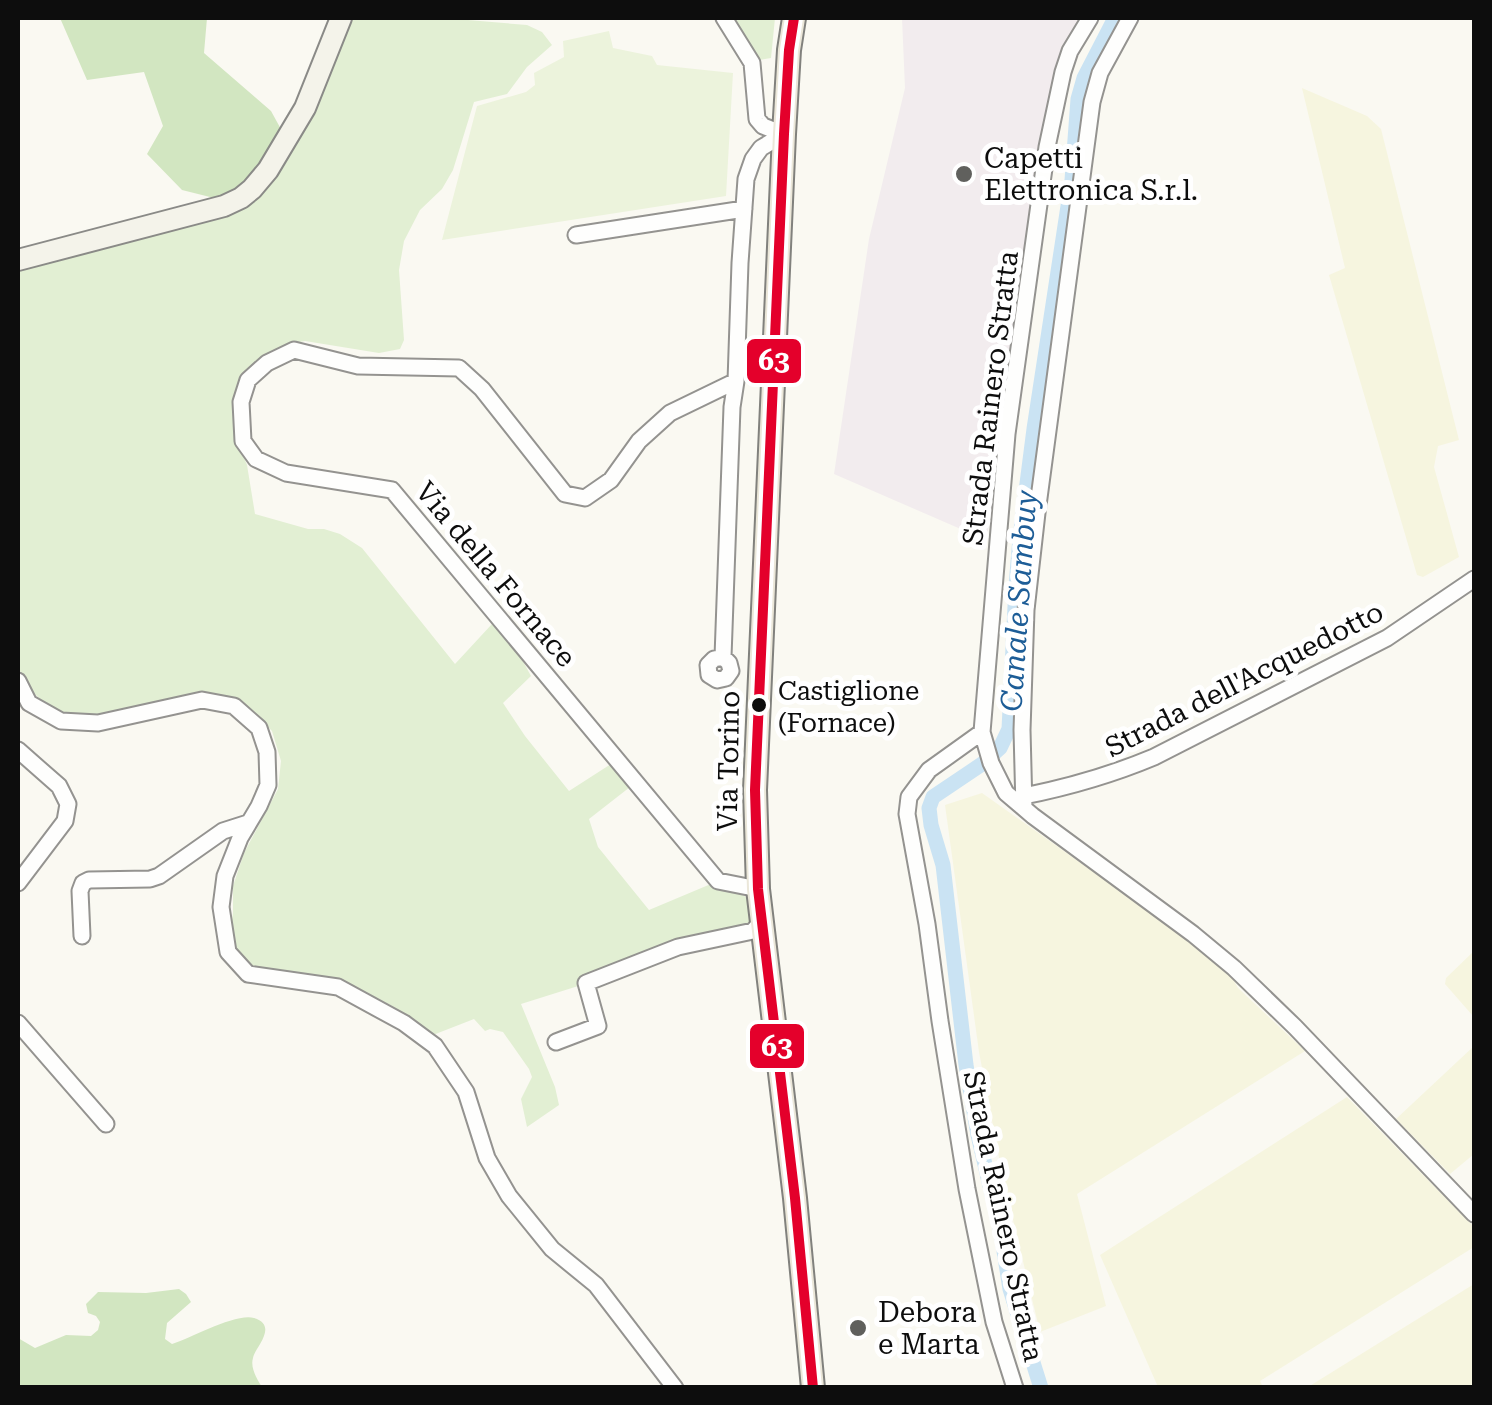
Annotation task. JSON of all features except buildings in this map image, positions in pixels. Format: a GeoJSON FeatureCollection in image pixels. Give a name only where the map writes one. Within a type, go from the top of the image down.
{"type":"FeatureCollection","features":[{"type":"Feature","properties":{"kind":"main road","name":"Via Torino"},"geometry":{"type":"LineString","coordinates":[[794,18],[784,134],[754,790],[758,889],[813,1388]]}},
{"type":"Feature","properties":{"kind":"street"},"geometry":{"type":"LineString","coordinates":[[18,260],[242,198],[268,170],[305,108],[342,18]]}},
{"type":"Feature","properties":{"kind":"street"},"geometry":{"type":"LineString","coordinates":[[724,18],[752,63],[758,119],[763,126],[784,134]]}},
{"type":"Feature","properties":{"kind":"street","name":"Strada Rainero Stratta"},"geometry":{"type":"LineString","coordinates":[[1090,18],[1070,51],[1046,147],[1008,434],[982,732],[991,763],[1006,793],[1024,802],[1234,968],[1474,1214]]}},
{"type":"Feature","properties":{"kind":"street"},"geometry":{"type":"LineString","coordinates":[[1024,802],[1026,610],[1092,102],[1100,73],[1130,18]]}},
{"type":"Feature","properties":{"kind":"street"},"geometry":{"type":"LineString","coordinates":[[723,658],[732,407],[746,178],[752,159],[761,148],[784,134]]}},
{"type":"Feature","properties":{"kind":"street"},"geometry":{"type":"LineString","coordinates":[[576,234],[744,209]]}},
{"type":"Feature","properties":{"kind":"street","name":"Via della Fornace"},"geometry":{"type":"LineString","coordinates":[[736,381],[670,413],[639,441],[612,480],[585,498],[565,494],[482,390],[459,368],[358,366],[294,350],[267,362],[248,380],[240,402],[244,441],[256,459],[286,473],[392,490],[718,882],[758,889]]}},
{"type":"Feature","properties":{"kind":"street","name":"Strada dell'Acquedotto"},"geometry":{"type":"LineString","coordinates":[[1024,802],[1117,773],[1154,757],[1387,638],[1474,579]]}},
{"type":"Feature","properties":{"kind":"street"},"geometry":{"type":"LineString","coordinates":[[18,681],[28,703],[61,721],[98,723],[202,700],[234,706],[259,728],[267,752],[268,784],[224,876],[221,907],[228,952],[248,974],[338,986],[404,1022],[435,1046],[466,1092],[487,1158],[509,1196],[552,1249],[596,1285],[674,1388]]}},
{"type":"Feature","properties":{"kind":"street","name":"Strada Rainero Stratta"},"geometry":{"type":"LineString","coordinates":[[982,732],[929,770],[909,797],[907,814],[928,924],[968,1189],[994,1322],[1014,1388]]}},
{"type":"Feature","properties":{"kind":"street"},"geometry":{"type":"LineString","coordinates":[[18,750],[59,786],[68,804],[65,821],[18,883]]}},
{"type":"Feature","properties":{"kind":"street"},"geometry":{"type":"LineString","coordinates":[[82,936],[82,883],[150,879],[223,831],[248,823]]}},
{"type":"Feature","properties":{"kind":"street"},"geometry":{"type":"LineString","coordinates":[[556,1042],[598,1026],[586,983],[678,947],[753,931],[762,921]]}},
{"type":"Feature","properties":{"kind":"street"},"geometry":{"type":"LineString","coordinates":[[18,1023],[106,1124]]}},
{"type":"Feature","properties":{"kind":"shaded area"},"geometry":{"type":"Polygon","coordinates":[[[902,18],[1082,18],[1070,51],[986,540],[834,474],[869,239],[905,88],[902,18]]]}},
{"type":"Feature","properties":{"kind":"green space"},"geometry":{"type":"Polygon","coordinates":[[[60,18],[207,18],[204,53],[271,111],[282,131],[264,167],[226,201],[182,190],[147,154],[163,126],[144,72],[87,80],[60,18]]]}},
{"type":"Feature","properties":{"kind":"green space"},"geometry":{"type":"Polygon","coordinates":[[[351,18],[444,18],[527,25],[542,32],[552,45],[527,67],[507,94],[474,102],[453,170],[442,189],[420,210],[404,241],[399,270],[404,340],[400,349],[379,353],[305,341],[284,345],[264,356],[245,375],[234,401],[234,433],[247,465],[255,514],[340,534],[362,548],[455,664],[492,624],[520,656],[531,676],[503,703],[569,791],[611,764],[630,787],[589,819],[598,847],[649,910],[718,881],[760,905],[753,931],[521,1004],[559,1105],[527,1127],[521,1099],[532,1077],[503,1032],[485,1031],[474,1019],[433,1035],[394,1007],[339,978],[254,968],[238,955],[230,933],[233,886],[244,853],[278,789],[281,761],[272,731],[251,709],[227,698],[198,692],[93,717],[69,715],[50,707],[32,692],[18,659],[18,263],[227,212],[259,196],[292,151],[327,84],[351,18]]]}},
{"type":"Feature","properties":{"kind":"green space"},"geometry":{"type":"Polygon","coordinates":[[[734,18],[775,18],[771,58],[759,60],[734,18]]]}},
{"type":"Feature","properties":{"kind":"green space"},"geometry":{"type":"Polygon","coordinates":[[[609,31],[613,48],[652,56],[657,65],[733,73],[726,196],[442,240],[477,106],[526,92],[535,85],[534,73],[564,57],[563,41],[609,31]]]}},
{"type":"Feature","properties":{"kind":"green space"},"geometry":{"type":"Polygon","coordinates":[[[1302,88],[1367,116],[1381,129],[1459,440],[1438,446],[1434,467],[1459,557],[1423,577],[1417,575],[1329,275],[1345,268],[1302,88]]]}},
{"type":"Feature","properties":{"kind":"green space"},"geometry":{"type":"Polygon","coordinates":[[[982,793],[1209,954],[1228,970],[1238,988],[1305,1051],[1077,1194],[1106,1306],[1040,1332],[1003,1178],[979,1052],[945,805],[982,793]]]}},
{"type":"Feature","properties":{"kind":"green space"},"geometry":{"type":"Polygon","coordinates":[[[1474,951],[1473,1016],[1445,984],[1446,978],[1474,951]]]}},
{"type":"Feature","properties":{"kind":"green space"},"geometry":{"type":"Polygon","coordinates":[[[1474,1046],[1474,1154],[1450,1174],[1396,1119],[1474,1046]]]}},
{"type":"Feature","properties":{"kind":"green space"},"geometry":{"type":"Polygon","coordinates":[[[1347,1097],[1474,1227],[1474,1247],[1260,1381],[1263,1387],[1158,1387],[1100,1255],[1347,1097]]]}},
{"type":"Feature","properties":{"kind":"green space"},"geometry":{"type":"Polygon","coordinates":[[[1474,1284],[1474,1387],[1308,1387],[1474,1284]]]}},
{"type":"Feature","properties":{"kind":"green space"},"geometry":{"type":"Polygon","coordinates":[[[179,1289],[191,1302],[167,1323],[165,1339],[172,1344],[236,1319],[254,1318],[265,1326],[252,1362],[262,1387],[18,1387],[18,1338],[35,1348],[66,1335],[91,1336],[100,1322],[88,1313],[86,1304],[98,1292],[179,1289]]]}},
{"type":"Feature","properties":{"kind":"waterway","name":"Canale Sambuy"},"geometry":{"type":"LineString","coordinates":[[1041,1388],[1010,1289],[978,1135],[943,865],[929,808],[933,797],[1000,748],[1009,729],[1020,538],[1072,180],[1078,99],[1084,78],[1115,18]]}},
{"type":"Feature","properties":{"kind":"transit line","name":"63"},"geometry":{"type":"LineString","coordinates":[[794,18],[784,134],[755,790],[758,889],[813,1388]]}},
{"type":"Feature","properties":{"kind":"place","name":"Capetti Elettronica S.r.l."},"geometry":{"type":"Point","coordinates":[964,174]}},
{"type":"Feature","properties":{"kind":"place","name":"Castiglione (Fornace)"},"geometry":{"type":"Point","coordinates":[759,705]}},
{"type":"Feature","properties":{"kind":"place","name":"Debora e Marta"},"geometry":{"type":"Point","coordinates":[858,1328]}}]}
